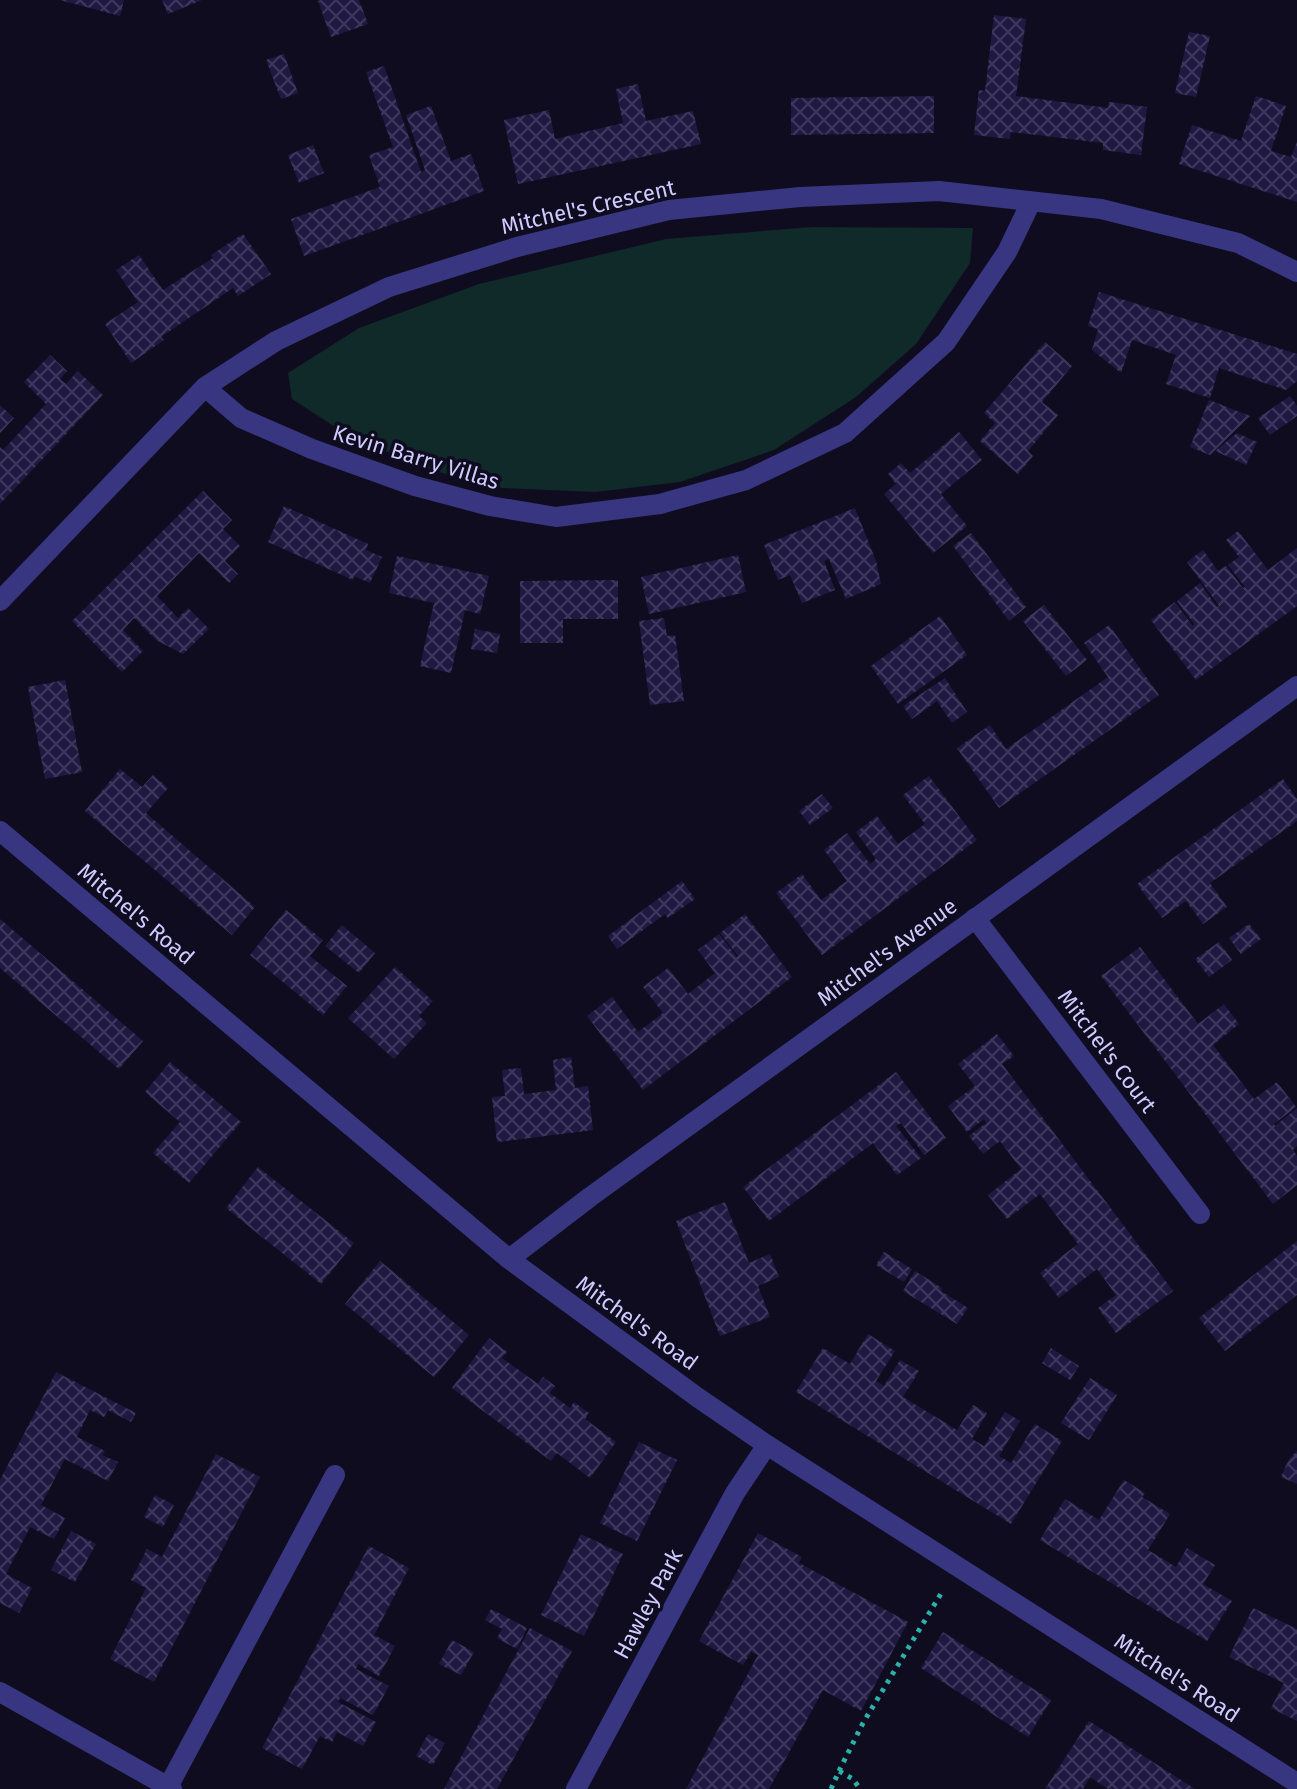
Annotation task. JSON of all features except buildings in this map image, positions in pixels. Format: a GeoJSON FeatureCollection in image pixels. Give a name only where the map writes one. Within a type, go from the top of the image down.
{"type":"FeatureCollection","features":[{"type":"Feature","properties":{"kind":"street","name":"Mitchel's Crescent"},"geometry":{"type":"LineString","coordinates":[[0,601],[205,387],[276,341],[389,287],[517,247],[669,210],[800,197],[939,191],[1101,209],[1238,243],[1297,272]]}},
{"type":"Feature","properties":{"kind":"street","name":"Kevin Barry Villas"},"geometry":{"type":"LineString","coordinates":[[205,387],[241,418],[312,449],[415,486],[490,506],[556,517],[660,504],[746,480],[845,433],[946,342],[1007,252],[1031,202]]}},
{"type":"Feature","properties":{"kind":"street","name":"Mitchel's Avenue"},"geometry":{"type":"LineString","coordinates":[[509,1259],[603,1187],[1297,686]]}},
{"type":"Feature","properties":{"kind":"street","name":"Mitchel's Road"},"geometry":{"type":"LineString","coordinates":[[0,831],[509,1259],[697,1397],[767,1445],[1297,1783]]}},
{"type":"Feature","properties":{"kind":"street","name":"Mitchel's Court"},"geometry":{"type":"LineString","coordinates":[[975,918],[1200,1214]]}},
{"type":"Feature","properties":{"kind":"street","name":"Hawley Park"},"geometry":{"type":"LineString","coordinates":[[576,1789],[735,1493],[767,1445]]}},
{"type":"Feature","properties":{"kind":"street"},"geometry":{"type":"LineString","coordinates":[[0,1692],[170,1788],[335,1475]]}},
{"type":"Feature","properties":{"kind":"path"},"geometry":{"type":"LineString","coordinates":[[831,1789],[863,1723],[957,1566]]}},
{"type":"Feature","properties":{"kind":"path"},"geometry":{"type":"LineString","coordinates":[[839,1771],[853,1779],[860,1789]]}},
{"type":"Feature","properties":{"kind":"green space"},"geometry":{"type":"Polygon","coordinates":[[[812,227],[973,228],[970,263],[916,344],[856,397],[774,450],[680,482],[595,492],[502,488],[427,469],[346,434],[292,399],[288,373],[359,328],[479,284],[666,239],[812,227]]]}}]}
